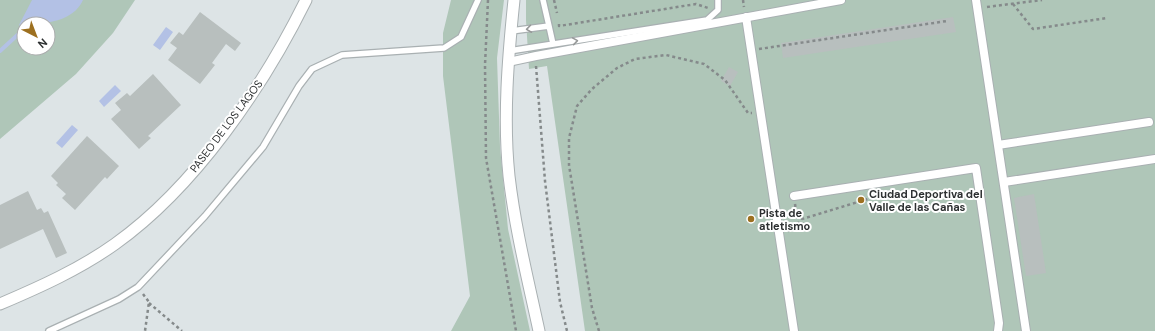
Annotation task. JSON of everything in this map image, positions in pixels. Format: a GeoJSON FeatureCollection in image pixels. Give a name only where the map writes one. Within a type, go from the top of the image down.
{"type":"FeatureCollection","features":[{"type":"Feature","properties":{"kind":"street","name":"PASEO DE LOS LAGOS"},"geometry":{"type":"LineString","coordinates":[[0,304],[49,283],[98,255],[144,220],[171,194],[204,158],[242,108],[285,41],[306,0]]}},
{"type":"Feature","properties":{"kind":"street"},"geometry":{"type":"LineString","coordinates":[[514,0],[509,57],[507,115],[509,176],[519,234],[539,331]]}},
{"type":"Feature","properties":{"kind":"street"},"geometry":{"type":"LineString","coordinates":[[509,57],[536,56],[841,0]]}},
{"type":"Feature","properties":{"kind":"street"},"geometry":{"type":"LineString","coordinates":[[977,4],[1026,331]]}},
{"type":"Feature","properties":{"kind":"street"},"geometry":{"type":"LineString","coordinates":[[746,17],[794,331]]}},
{"type":"Feature","properties":{"kind":"street"},"geometry":{"type":"LineString","coordinates":[[998,144],[1149,122]]}},
{"type":"Feature","properties":{"kind":"street"},"geometry":{"type":"LineString","coordinates":[[1004,182],[1155,159]]}},
{"type":"Feature","properties":{"kind":"street"},"geometry":{"type":"LineString","coordinates":[[794,196],[976,168],[999,323],[998,331]]}},
{"type":"Feature","properties":{"kind":"lane"},"geometry":{"type":"LineString","coordinates":[[48,331],[119,299],[138,287],[205,216],[263,147],[312,69],[342,55],[444,48],[461,38],[478,0]]}},
{"type":"Feature","properties":{"kind":"lane"},"geometry":{"type":"LineString","coordinates":[[543,0],[553,44]]}},
{"type":"Feature","properties":{"kind":"lane"},"geometry":{"type":"LineString","coordinates":[[509,57],[553,44],[706,20],[718,10],[718,0]]}},
{"type":"Feature","properties":{"kind":"lane"},"geometry":{"type":"LineString","coordinates":[[511,31],[549,26]]}},
{"type":"Feature","properties":{"kind":"path"},"geometry":{"type":"LineString","coordinates":[[488,0],[485,65],[486,158],[516,331]]}},
{"type":"Feature","properties":{"kind":"path"},"geometry":{"type":"LineString","coordinates":[[977,4],[1013,4],[1042,0]]}},
{"type":"Feature","properties":{"kind":"path"},"geometry":{"type":"LineString","coordinates":[[559,26],[696,4],[718,10]]}},
{"type":"Feature","properties":{"kind":"path"},"geometry":{"type":"LineString","coordinates":[[1013,4],[1033,29],[1107,18]]}},
{"type":"Feature","properties":{"kind":"path"},"geometry":{"type":"LineString","coordinates":[[751,51],[947,22]]}},
{"type":"Feature","properties":{"kind":"path"},"geometry":{"type":"LineString","coordinates":[[599,331],[592,308],[569,165],[569,138],[576,106],[592,89],[617,68],[635,59],[666,55],[704,64],[725,80],[748,113],[761,112]]}},
{"type":"Feature","properties":{"kind":"path"},"geometry":{"type":"LineString","coordinates":[[536,56],[545,181],[560,302],[567,331]]}},
{"type":"Feature","properties":{"kind":"path"},"geometry":{"type":"LineString","coordinates":[[779,232],[804,228],[802,219],[897,189],[896,180]]}},
{"type":"Feature","properties":{"kind":"path"},"geometry":{"type":"LineString","coordinates":[[794,196],[799,229]]}},
{"type":"Feature","properties":{"kind":"path"},"geometry":{"type":"LineString","coordinates":[[138,287],[149,302],[182,331]]}},
{"type":"Feature","properties":{"kind":"path"},"geometry":{"type":"LineString","coordinates":[[145,331],[149,302]]}},
{"type":"Feature","properties":{"kind":"green space"},"geometry":{"type":"Polygon","coordinates":[[[0,0],[135,0],[113,33],[76,74],[0,139],[0,0]]]}},
{"type":"Feature","properties":{"kind":"green space"},"geometry":{"type":"Polygon","coordinates":[[[451,0],[504,0],[497,58],[500,147],[508,229],[530,331],[451,331],[470,296],[443,76],[443,33],[451,0]]]}},
{"type":"Feature","properties":{"kind":"green space","name":"Ciudad Deportiva del Valle de las Cañas"},"geometry":{"type":"Polygon","coordinates":[[[526,0],[1155,0],[1155,331],[585,331],[547,66],[529,69],[526,0]]]}},
{"type":"Feature","properties":{"kind":"water"},"geometry":{"type":"Polygon","coordinates":[[[32,0],[83,0],[73,13],[58,20],[56,20],[56,16],[24,16],[32,0]]]}},
{"type":"Feature","properties":{"kind":"water"},"geometry":{"type":"Polygon","coordinates":[[[166,27],[173,32],[160,50],[153,45],[166,27]]]}},
{"type":"Feature","properties":{"kind":"water"},"geometry":{"type":"Polygon","coordinates":[[[115,85],[121,91],[104,107],[99,101],[115,85]]]}},
{"type":"Feature","properties":{"kind":"water"},"geometry":{"type":"Polygon","coordinates":[[[72,125],[78,130],[62,148],[56,143],[72,125]]]}},
{"type":"Feature","properties":{"kind":"building"},"geometry":{"type":"Polygon","coordinates":[[[200,12],[241,43],[235,51],[226,44],[212,63],[215,65],[200,84],[168,60],[177,48],[170,43],[179,32],[183,35],[200,12]]]}},
{"type":"Feature","properties":{"kind":"building"},"geometry":{"type":"Polygon","coordinates":[[[953,17],[956,32],[783,58],[781,43],[953,17]]]}},
{"type":"Feature","properties":{"kind":"building"},"geometry":{"type":"Polygon","coordinates":[[[729,67],[738,72],[730,86],[721,81],[729,67]]]}},
{"type":"Feature","properties":{"kind":"building"},"geometry":{"type":"Polygon","coordinates":[[[153,74],[181,105],[148,136],[151,138],[139,149],[111,119],[121,110],[115,103],[127,93],[130,96],[153,74]]]}},
{"type":"Feature","properties":{"kind":"building"},"geometry":{"type":"Polygon","coordinates":[[[87,136],[119,166],[107,179],[105,177],[75,210],[62,198],[66,194],[56,185],[58,183],[51,176],[87,136]]]}},
{"type":"Feature","properties":{"kind":"building"},"geometry":{"type":"Polygon","coordinates":[[[28,191],[37,210],[41,208],[44,213],[48,211],[67,253],[56,258],[43,229],[0,249],[0,205],[28,191]]]}},
{"type":"Feature","properties":{"kind":"building"},"geometry":{"type":"Polygon","coordinates":[[[1034,194],[1046,273],[1026,276],[1014,198],[1034,194]]]}},
{"type":"Feature","properties":{"kind":"waterway"},"geometry":{"type":"LineString","coordinates":[[0,51],[16,36]]}},
{"type":"Feature","properties":{"kind":"place","name":"Ciudad Deportiva del Valle de las Cañas"},"geometry":{"type":"Point","coordinates":[861,200]}},
{"type":"Feature","properties":{"kind":"place","name":"Pista de atletismo"},"geometry":{"type":"Point","coordinates":[751,219]}}]}
